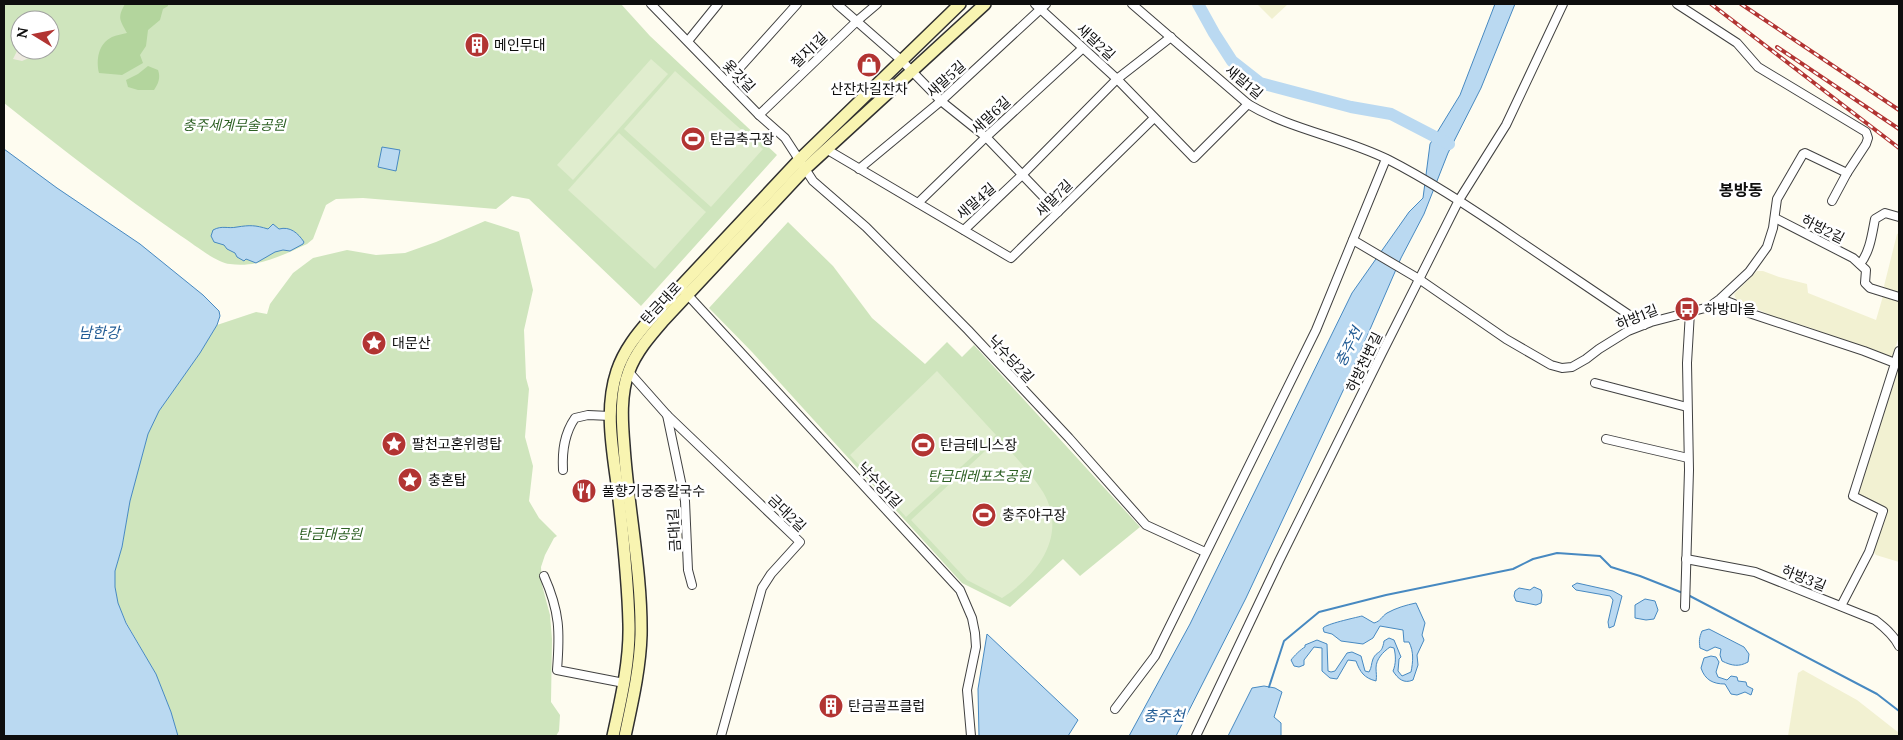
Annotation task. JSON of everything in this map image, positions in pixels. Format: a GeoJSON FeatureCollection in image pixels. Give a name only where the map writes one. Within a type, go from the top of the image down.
{"type":"FeatureCollection","features":[{"type":"Feature","properties":{"kind":"main road","name":"탄금대로"},"geometry":{"type":"LineString","coordinates":[[625,736],[639,658],[641,635],[623,428],[624,393],[628,371],[644,345],[684,292],[901,60],[960,4]]}},
{"type":"Feature","properties":{"kind":"main road","name":"탄금대로"},"geometry":{"type":"LineString","coordinates":[[802,164],[826,149],[985,4]]}},
{"type":"Feature","properties":{"kind":"main road","name":"탄금대로"},"geometry":{"type":"LineString","coordinates":[[613,736],[624,683],[629,627],[628,594],[610,416],[614,383],[624,355],[642,329],[684,292]]}},
{"type":"Feature","properties":{"kind":"street","name":"옻갓길"},"geometry":{"type":"LineString","coordinates":[[652,4],[759,115],[785,138],[802,164]]}},
{"type":"Feature","properties":{"kind":"street"},"geometry":{"type":"LineString","coordinates":[[688,41],[718,4]]}},
{"type":"Feature","properties":{"kind":"street"},"geometry":{"type":"LineString","coordinates":[[727,82],[798,4]]}},
{"type":"Feature","properties":{"kind":"street"},"geometry":{"type":"LineString","coordinates":[[837,4],[912,70],[941,101],[986,137],[1058,212]]}},
{"type":"Feature","properties":{"kind":"street","name":"칠지1길"},"geometry":{"type":"LineString","coordinates":[[759,115],[877,4]]}},
{"type":"Feature","properties":{"kind":"street","name":"새말1길"},"geometry":{"type":"LineString","coordinates":[[1132,4],[1248,104],[1262,113],[1335,139],[1402,167],[1459,200],[1644,325]]}},
{"type":"Feature","properties":{"kind":"street","name":"하방천변길"},"geometry":{"type":"LineString","coordinates":[[1196,736],[1278,561],[1419,278],[1459,200],[1506,125],[1563,4]]}},
{"type":"Feature","properties":{"kind":"street"},"geometry":{"type":"LineString","coordinates":[[1677,4],[1737,43],[1758,67],[1866,132],[1868,140],[1832,201]]}},
{"type":"Feature","properties":{"kind":"street","name":"새말2길"},"geometry":{"type":"LineString","coordinates":[[1041,5],[1194,158],[1248,104]]}},
{"type":"Feature","properties":{"kind":"street","name":"새말5길"},"geometry":{"type":"LineString","coordinates":[[859,169],[941,101],[1041,5]]}},
{"type":"Feature","properties":{"kind":"street","name":"새말4길"},"geometry":{"type":"LineString","coordinates":[[826,149],[964,230],[1022,175],[1117,79],[1171,37]]}},
{"type":"Feature","properties":{"kind":"street","name":"새말6길"},"geometry":{"type":"LineString","coordinates":[[918,203],[986,137],[1083,48]]}},
{"type":"Feature","properties":{"kind":"street","name":"새말7길"},"geometry":{"type":"LineString","coordinates":[[964,230],[1011,258],[1154,118]]}},
{"type":"Feature","properties":{"kind":"street","name":"하방1길"},"geometry":{"type":"LineString","coordinates":[[1353,240],[1419,278],[1506,339],[1551,365],[1562,368],[1572,367],[1628,332],[1644,325],[1709,307],[1749,272],[1767,247],[1778,199],[1799,158],[1805,153],[1847,173]]}},
{"type":"Feature","properties":{"kind":"street"},"geometry":{"type":"LineString","coordinates":[[1115,709],[1154,656],[1316,330],[1386,159]]}},
{"type":"Feature","properties":{"kind":"street","name":"낙수당2길"},"geometry":{"type":"LineString","coordinates":[[802,164],[813,181],[866,227],[968,330],[1069,438],[1146,525],[1206,552]]}},
{"type":"Feature","properties":{"kind":"street"},"geometry":{"type":"LineString","coordinates":[[1899,217],[1885,213],[1875,219],[1871,240],[1864,259],[1860,264],[1866,270],[1865,283],[1870,288],[1899,297]]}},
{"type":"Feature","properties":{"kind":"street","name":"하방2길"},"geometry":{"type":"LineString","coordinates":[[1775,218],[1860,264]]}},
{"type":"Feature","properties":{"kind":"street","name":"낙수당1길"},"geometry":{"type":"LineString","coordinates":[[684,292],[960,590],[972,618],[975,633],[976,647],[967,690],[971,736]]}},
{"type":"Feature","properties":{"kind":"street"},"geometry":{"type":"LineString","coordinates":[[1720,298],[1749,313],[1895,363]]}},
{"type":"Feature","properties":{"kind":"street"},"geometry":{"type":"LineString","coordinates":[[1685,607],[1690,312]]}},
{"type":"Feature","properties":{"kind":"street"},"geometry":{"type":"LineString","coordinates":[[1841,606],[1869,552],[1883,511],[1853,496],[1899,350]]}},
{"type":"Feature","properties":{"kind":"street","name":"금대2길"},"geometry":{"type":"LineString","coordinates":[[628,371],[667,415],[800,542],[771,574],[762,588],[721,736]]}},
{"type":"Feature","properties":{"kind":"street"},"geometry":{"type":"LineString","coordinates":[[1595,382],[1687,408]]}},
{"type":"Feature","properties":{"kind":"street"},"geometry":{"type":"LineString","coordinates":[[563,470],[564,440],[567,429],[575,418],[588,415],[610,416]]}},
{"type":"Feature","properties":{"kind":"street","name":"금대1길"},"geometry":{"type":"LineString","coordinates":[[667,415],[685,501],[688,570],[692,584]]}},
{"type":"Feature","properties":{"kind":"street"},"geometry":{"type":"LineString","coordinates":[[1606,439],[1688,458]]}},
{"type":"Feature","properties":{"kind":"street","name":"하방3길"},"geometry":{"type":"LineString","coordinates":[[1686,559],[1755,572],[1876,620],[1892,635],[1899,646]]}},
{"type":"Feature","properties":{"kind":"street"},"geometry":{"type":"LineString","coordinates":[[544,576],[558,616],[560,637],[557,670],[624,683]]}},
{"type":"Feature","properties":{"kind":"green space","name":"충주세계무술공원"},"geometry":{"type":"Polygon","coordinates":[[[4,4],[621,4],[650,36],[777,155],[641,306],[529,199],[512,196],[496,209],[363,198],[336,199],[326,205],[313,239],[307,244],[260,262],[240,265],[224,263],[205,253],[69,154],[4,103],[4,4]]]}},
{"type":"Feature","properties":{"kind":"green space"},"geometry":{"type":"Polygon","coordinates":[[[125,4],[168,4],[168,6],[163,9],[160,20],[148,30],[146,46],[140,55],[143,63],[122,75],[99,73],[98,58],[101,48],[112,37],[127,33],[120,19],[125,4]]]}},
{"type":"Feature","properties":{"kind":"green space"},"geometry":{"type":"Polygon","coordinates":[[[1257,4],[1288,4],[1272,19],[1257,4]]]}},
{"type":"Feature","properties":{"kind":"green space"},"geometry":{"type":"Polygon","coordinates":[[[651,59],[668,74],[573,180],[557,165],[651,59]]]}},
{"type":"Feature","properties":{"kind":"green space"},"geometry":{"type":"Polygon","coordinates":[[[148,66],[158,70],[159,73],[159,81],[154,90],[138,90],[128,87],[126,80],[148,66]]]}},
{"type":"Feature","properties":{"kind":"green space","name":"탄금축구장"},"geometry":{"type":"Polygon","coordinates":[[[675,71],[763,149],[711,207],[624,129],[675,71]]]}},
{"type":"Feature","properties":{"kind":"green space"},"geometry":{"type":"Polygon","coordinates":[[[619,133],[706,212],[655,269],[568,190],[619,133]]]}},
{"type":"Feature","properties":{"kind":"green space","name":"탄금대공원"},"geometry":{"type":"Polygon","coordinates":[[[485,221],[519,232],[533,290],[524,330],[526,378],[529,389],[525,437],[533,466],[529,501],[539,518],[557,536],[545,555],[541,567],[542,585],[550,615],[552,639],[551,702],[560,715],[559,731],[556,736],[178,736],[156,674],[126,622],[118,603],[115,587],[115,571],[122,547],[130,501],[148,434],[159,411],[200,353],[217,325],[256,312],[267,314],[270,304],[293,273],[313,258],[347,250],[376,255],[405,253],[485,221]]]}},
{"type":"Feature","properties":{"kind":"green space","name":"탄금대레포츠공원"},"geometry":{"type":"Polygon","coordinates":[[[788,222],[833,266],[872,318],[925,364],[947,342],[962,357],[974,345],[1140,527],[1080,576],[1063,559],[1010,607],[962,583],[752,352],[709,308],[788,222]]]}},
{"type":"Feature","properties":{"kind":"green space"},"geometry":{"type":"Polygon","coordinates":[[[1899,233],[1899,294],[1886,290],[1884,286],[1897,234],[1899,233]]]}},
{"type":"Feature","properties":{"kind":"green space"},"geometry":{"type":"Polygon","coordinates":[[[1757,271],[1763,271],[1807,284],[1808,293],[1876,320],[1883,296],[1899,300],[1899,336],[1892,358],[1808,327],[1774,317],[1736,299],[1734,294],[1757,271]]]}},
{"type":"Feature","properties":{"kind":"green space"},"geometry":{"type":"Polygon","coordinates":[[[1899,356],[1899,562],[1876,555],[1873,551],[1886,514],[1885,508],[1859,497],[1857,493],[1899,356]]]}},
{"type":"Feature","properties":{"kind":"green space","name":"탄금테니스장"},"geometry":{"type":"Polygon","coordinates":[[[937,371],[996,435],[906,517],[850,455],[937,371]]]}},
{"type":"Feature","properties":{"kind":"green space","name":"충주야구장"},"geometry":{"type":"Polygon","coordinates":[[[999,438],[1043,492],[1050,508],[1052,523],[1051,538],[1046,552],[1038,565],[1028,577],[1002,598],[967,580],[911,520],[999,438]]]}},
{"type":"Feature","properties":{"kind":"green space"},"geometry":{"type":"Polygon","coordinates":[[[1803,670],[1857,700],[1899,733],[1899,736],[1788,736],[1798,673],[1803,670]]]}},
{"type":"Feature","properties":{"kind":"water","name":"충주천"},"geometry":{"type":"Polygon","coordinates":[[[1495,4],[1515,4],[1481,88],[1448,153],[1424,214],[1401,258],[1348,380],[1246,598],[1176,736],[1129,736],[1190,624],[1352,293],[1409,212],[1423,198],[1430,144],[1460,95],[1495,4]]]}},
{"type":"Feature","properties":{"kind":"water"},"geometry":{"type":"Polygon","coordinates":[[[382,147],[400,150],[396,171],[378,167],[382,147]]]}},
{"type":"Feature","properties":{"kind":"water","name":"남한강"},"geometry":{"type":"Polygon","coordinates":[[[4,149],[57,188],[140,244],[203,295],[219,311],[220,316],[217,325],[200,353],[159,411],[148,434],[130,501],[122,547],[115,571],[118,603],[126,623],[156,674],[178,736],[4,736],[4,149]]]}},
{"type":"Feature","properties":{"kind":"water"},"geometry":{"type":"Polygon","coordinates":[[[273,224],[279,229],[287,228],[296,233],[304,242],[303,244],[290,251],[275,252],[256,263],[246,259],[244,261],[237,257],[235,253],[224,245],[214,242],[211,236],[213,230],[219,228],[252,226],[268,229],[273,224]]]}},
{"type":"Feature","properties":{"kind":"water"},"geometry":{"type":"Polygon","coordinates":[[[1577,583],[1613,591],[1622,596],[1614,626],[1609,628],[1608,622],[1613,600],[1610,596],[1576,590],[1572,586],[1577,583]]]}},
{"type":"Feature","properties":{"kind":"water"},"geometry":{"type":"Polygon","coordinates":[[[1534,587],[1541,590],[1541,603],[1536,605],[1516,601],[1515,591],[1519,588],[1530,590],[1534,587]]]}},
{"type":"Feature","properties":{"kind":"water"},"geometry":{"type":"Polygon","coordinates":[[[1645,599],[1655,601],[1658,610],[1654,619],[1635,618],[1635,605],[1645,599]]]}},
{"type":"Feature","properties":{"kind":"water"},"geometry":{"type":"Polygon","coordinates":[[[1416,603],[1425,623],[1422,635],[1424,640],[1417,655],[1418,665],[1413,680],[1404,681],[1395,674],[1393,671],[1395,651],[1394,648],[1390,647],[1382,653],[1377,662],[1376,681],[1363,674],[1356,661],[1348,660],[1337,679],[1330,678],[1322,671],[1322,648],[1314,647],[1304,660],[1304,665],[1299,667],[1294,666],[1291,660],[1305,645],[1317,640],[1327,644],[1328,671],[1335,671],[1347,653],[1352,652],[1361,656],[1365,671],[1369,672],[1373,659],[1381,650],[1384,641],[1389,638],[1394,640],[1401,657],[1399,659],[1398,671],[1402,676],[1411,672],[1412,650],[1409,642],[1404,642],[1403,630],[1380,626],[1373,638],[1363,644],[1341,641],[1332,634],[1324,632],[1323,628],[1362,616],[1374,623],[1390,611],[1416,603]]]}},
{"type":"Feature","properties":{"kind":"water"},"geometry":{"type":"Polygon","coordinates":[[[1709,629],[1744,647],[1749,654],[1748,662],[1738,665],[1729,664],[1722,661],[1721,649],[1715,647],[1707,651],[1700,648],[1702,631],[1709,629]]]}},
{"type":"Feature","properties":{"kind":"water"},"geometry":{"type":"Polygon","coordinates":[[[987,634],[1078,720],[1068,736],[979,736],[978,689],[987,634]]]}},
{"type":"Feature","properties":{"kind":"water"},"geometry":{"type":"Polygon","coordinates":[[[1716,657],[1719,662],[1716,672],[1718,677],[1727,680],[1731,676],[1737,677],[1738,681],[1746,682],[1747,686],[1753,689],[1751,695],[1745,692],[1737,695],[1731,694],[1725,684],[1713,682],[1707,678],[1701,668],[1704,658],[1716,657]]]}},
{"type":"Feature","properties":{"kind":"water"},"geometry":{"type":"Polygon","coordinates":[[[1264,686],[1275,688],[1282,692],[1274,717],[1281,723],[1281,736],[1228,736],[1252,688],[1264,686]]]}},
{"type":"Feature","properties":{"kind":"waterway"},"geometry":{"type":"LineString","coordinates":[[1198,4],[1232,61],[1260,83],[1351,107],[1391,114],[1449,144]]}},
{"type":"Feature","properties":{"kind":"waterway"},"geometry":{"type":"LineString","coordinates":[[1269,687],[1284,641],[1319,612],[1386,595],[1513,569],[1533,559],[1557,553],[1600,556],[1611,567],[1683,593]]}},
{"type":"Feature","properties":{"kind":"waterway"},"geometry":{"type":"LineString","coordinates":[[1688,595],[1877,694],[1899,711]]}},
{"type":"Feature","properties":{"kind":"railway"},"geometry":{"type":"LineString","coordinates":[[1711,4],[1899,148]]}},
{"type":"Feature","properties":{"kind":"railway"},"geometry":{"type":"LineString","coordinates":[[1741,4],[1899,110]]}},
{"type":"Feature","properties":{"kind":"railway"},"geometry":{"type":"LineString","coordinates":[[1777,47],[1899,129]]}},
{"type":"Feature","properties":{"kind":"place","name":"메인무대"},"geometry":{"type":"Point","coordinates":[477,45]}},
{"type":"Feature","properties":{"kind":"place","name":"산잔차길잔차"},"geometry":{"type":"Point","coordinates":[869,65]}},
{"type":"Feature","properties":{"kind":"place","name":"탄금축구장"},"geometry":{"type":"Point","coordinates":[693,139]}},
{"type":"Feature","properties":{"kind":"place","name":"하방마을"},"geometry":{"type":"Point","coordinates":[1687,309]}},
{"type":"Feature","properties":{"kind":"place","name":"대문산"},"geometry":{"type":"Point","coordinates":[374,343]}},
{"type":"Feature","properties":{"kind":"place","name":"팔천고혼위령탑"},"geometry":{"type":"Point","coordinates":[394,444]}},
{"type":"Feature","properties":{"kind":"place","name":"탄금테니스장"},"geometry":{"type":"Point","coordinates":[923,445]}},
{"type":"Feature","properties":{"kind":"place","name":"충혼탑"},"geometry":{"type":"Point","coordinates":[410,480]}},
{"type":"Feature","properties":{"kind":"place","name":"풀향기궁중칼국수"},"geometry":{"type":"Point","coordinates":[584,491]}},
{"type":"Feature","properties":{"kind":"place","name":"충주야구장"},"geometry":{"type":"Point","coordinates":[984,515]}},
{"type":"Feature","properties":{"kind":"place","name":"탄금골프클럽"},"geometry":{"type":"Point","coordinates":[831,706]}},
{"type":"Feature","properties":{"kind":"district","name":"봉방동"},"geometry":{"type":"Point","coordinates":[1741,190]}}]}
